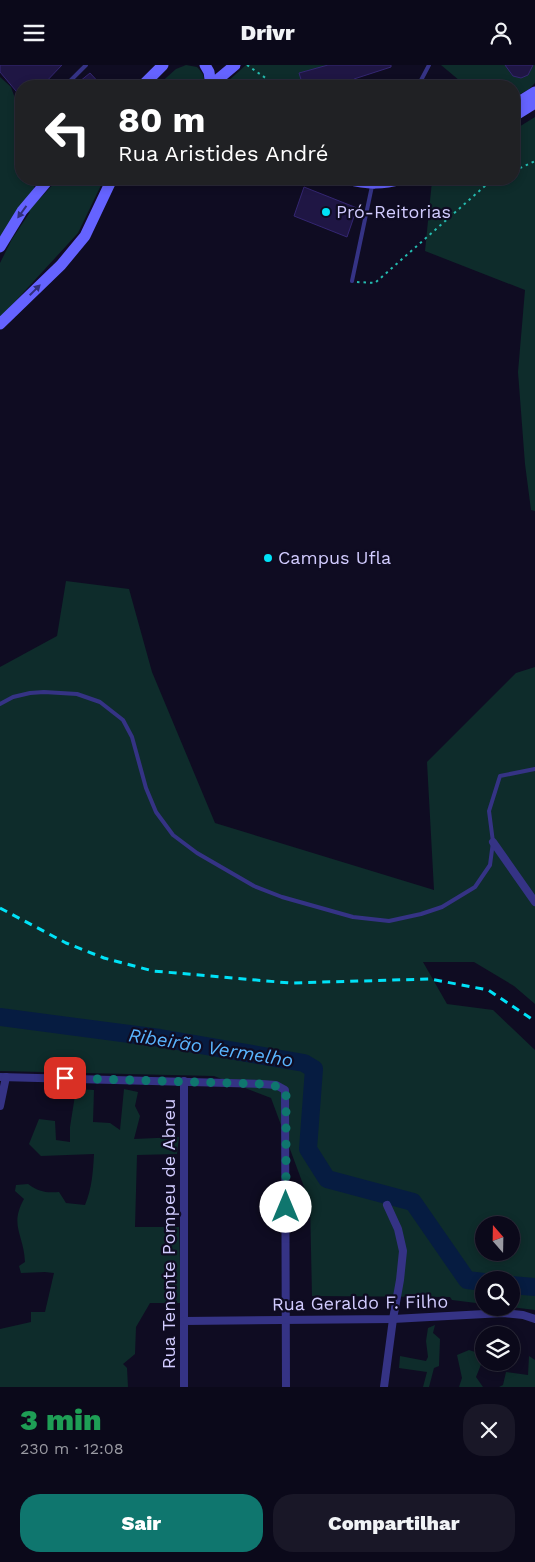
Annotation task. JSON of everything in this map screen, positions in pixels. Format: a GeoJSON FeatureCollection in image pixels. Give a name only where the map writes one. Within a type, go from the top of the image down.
{"type":"FeatureCollection","features":[{"type":"Feature","properties":{"kind":"street"},"geometry":{"type":"LineString","coordinates":[[148,80],[163,65]]}},
{"type":"Feature","properties":{"kind":"street"},"geometry":{"type":"LineString","coordinates":[[205,65],[209,72],[210,80]]}},
{"type":"Feature","properties":{"kind":"street"},"geometry":{"type":"LineString","coordinates":[[218,80],[235,65]]}},
{"type":"Feature","properties":{"kind":"street"},"geometry":{"type":"LineString","coordinates":[[520,101],[535,92]]}},
{"type":"Feature","properties":{"kind":"street"},"geometry":{"type":"LineString","coordinates":[[520,112],[535,103]]}},
{"type":"Feature","properties":{"kind":"street"},"geometry":{"type":"LineString","coordinates":[[0,247],[22,211],[43,185]]}},
{"type":"Feature","properties":{"kind":"street"},"geometry":{"type":"LineString","coordinates":[[0,323],[61,265],[85,236],[109,185]]}},
{"type":"Feature","properties":{"kind":"street"},"geometry":{"type":"LineString","coordinates":[[493,842],[535,902]]}},
{"type":"Feature","properties":{"kind":"street"},"geometry":{"type":"LineString","coordinates":[[0,1106],[3,1077],[184,1081],[276,1085],[281,1087],[286,1093],[286,1387]]}},
{"type":"Feature","properties":{"kind":"street","name":"Rua Tenente Pompeu de Abreu"},"geometry":{"type":"LineString","coordinates":[[184,1081],[184,1387]]}},
{"type":"Feature","properties":{"kind":"street"},"geometry":{"type":"LineString","coordinates":[[384,1387],[403,1251],[398,1229],[387,1205]]}},
{"type":"Feature","properties":{"kind":"street","name":"Rua Geraldo F. Filho"},"geometry":{"type":"LineString","coordinates":[[184,1321],[393,1319],[503,1313],[523,1315],[535,1319]]}},
{"type":"Feature","properties":{"kind":"lane"},"geometry":{"type":"LineString","coordinates":[[71,80],[86,65]]}},
{"type":"Feature","properties":{"kind":"lane"},"geometry":{"type":"LineString","coordinates":[[421,80],[429,65]]}},
{"type":"Feature","properties":{"kind":"lane"},"geometry":{"type":"LineString","coordinates":[[352,281],[372,185]]}},
{"type":"Feature","properties":{"kind":"lane"},"geometry":{"type":"LineString","coordinates":[[0,703],[21,695],[44,692],[77,694],[100,702],[123,720],[132,737],[146,788],[156,812],[173,835],[197,853],[254,886],[282,897],[353,917],[389,921],[421,914],[442,907],[475,887],[490,865],[493,842],[489,811],[500,776],[535,769]]}},
{"type":"Feature","properties":{"kind":"path"},"geometry":{"type":"LineString","coordinates":[[247,65],[269,80]]}},
{"type":"Feature","properties":{"kind":"path"},"geometry":{"type":"LineString","coordinates":[[520,168],[535,161]]}},
{"type":"Feature","properties":{"kind":"path"},"geometry":{"type":"LineString","coordinates":[[352,281],[375,283],[486,185]]}},
{"type":"Feature","properties":{"kind":"green space"},"geometry":{"type":"Polygon","coordinates":[[[186,65],[197,67],[204,80],[164,80],[176,69],[186,65]]]}},
{"type":"Feature","properties":{"kind":"green space"},"geometry":{"type":"Polygon","coordinates":[[[246,65],[388,65],[347,80],[229,80],[246,65]]]}},
{"type":"Feature","properties":{"kind":"green space"},"geometry":{"type":"Polygon","coordinates":[[[441,65],[535,65],[535,83],[528,90],[520,94],[520,80],[459,80],[441,65]]]}},
{"type":"Feature","properties":{"kind":"green space"},"geometry":{"type":"Polygon","coordinates":[[[0,77],[11,87],[15,98],[15,185],[34,185],[35,194],[33,206],[52,185],[101,185],[78,233],[0,318],[0,263],[12,239],[30,212],[19,216],[0,244],[0,77]]]}},
{"type":"Feature","properties":{"kind":"green space"},"geometry":{"type":"Polygon","coordinates":[[[535,117],[535,511],[531,510],[525,464],[518,372],[525,290],[425,251],[432,185],[520,185],[520,126],[535,117]]]}},
{"type":"Feature","properties":{"kind":"green space"},"geometry":{"type":"Polygon","coordinates":[[[66,581],[129,589],[152,672],[215,823],[434,890],[427,762],[516,673],[535,667],[535,1004],[514,986],[474,962],[423,962],[447,1004],[493,1010],[535,1050],[535,1310],[520,1308],[520,1271],[475,1271],[475,1303],[452,1300],[450,1297],[312,1296],[310,1203],[271,1098],[214,1076],[0,1071],[0,667],[57,636],[66,581]]]}},
{"type":"Feature","properties":{"kind":"green space"},"geometry":{"type":"Polygon","coordinates":[[[76,1089],[94,1090],[93,1122],[110,1123],[120,1130],[124,1089],[138,1092],[135,1106],[140,1116],[134,1139],[179,1137],[177,1154],[137,1155],[135,1227],[179,1227],[181,1303],[150,1303],[136,1327],[135,1354],[123,1364],[127,1368],[128,1387],[0,1387],[0,1329],[31,1322],[31,1312],[45,1312],[54,1273],[21,1273],[19,1266],[25,1262],[17,1223],[24,1199],[15,1191],[16,1185],[28,1184],[43,1191],[59,1192],[66,1203],[85,1205],[89,1192],[93,1174],[94,1154],[41,1156],[29,1144],[39,1119],[55,1121],[56,1140],[70,1142],[70,1127],[76,1089]]]}},
{"type":"Feature","properties":{"kind":"green space"},"geometry":{"type":"Polygon","coordinates":[[[435,1325],[433,1333],[440,1339],[439,1366],[434,1368],[429,1387],[423,1387],[427,1372],[399,1368],[400,1356],[426,1361],[428,1357],[426,1341],[428,1328],[435,1325]]]}},
{"type":"Feature","properties":{"kind":"green space"},"geometry":{"type":"Polygon","coordinates":[[[469,1350],[475,1352],[475,1371],[478,1371],[476,1377],[483,1387],[459,1387],[462,1378],[457,1355],[469,1350]]]}},
{"type":"Feature","properties":{"kind":"green space"},"geometry":{"type":"Polygon","coordinates":[[[529,1356],[535,1360],[535,1387],[499,1387],[503,1385],[506,1372],[528,1375],[529,1356]]]}},
{"type":"Feature","properties":{"kind":"building"},"geometry":{"type":"Polygon","coordinates":[[[0,65],[62,65],[48,80],[15,80],[15,90],[0,72],[0,65]]]}},
{"type":"Feature","properties":{"kind":"building"},"geometry":{"type":"Polygon","coordinates":[[[328,65],[391,65],[391,67],[354,80],[301,80],[299,73],[328,65]]]}},
{"type":"Feature","properties":{"kind":"building"},"geometry":{"type":"Polygon","coordinates":[[[505,65],[533,65],[528,75],[521,78],[513,76],[505,65]]]}},
{"type":"Feature","properties":{"kind":"building"},"geometry":{"type":"Polygon","coordinates":[[[90,73],[96,80],[81,80],[90,73]]]}},
{"type":"Feature","properties":{"kind":"building","name":"Pró-Reitorias"},"geometry":{"type":"Polygon","coordinates":[[[304,187],[357,208],[347,237],[294,216],[304,187]]]}},
{"type":"Feature","properties":{"kind":"waterway","name":"Ribeirão Vermelho"},"geometry":{"type":"LineString","coordinates":[[0,1017],[160,1038],[304,1063],[314,1069],[308,1149],[327,1179],[413,1202],[467,1280],[475,1281]]}},
{"type":"Feature","properties":{"kind":"waterway","name":"Ribeirão Vermelho"},"geometry":{"type":"LineString","coordinates":[[520,1286],[535,1287]]}},
{"type":"Feature","properties":{"kind":"railway"},"geometry":{"type":"LineString","coordinates":[[0,908],[66,943],[104,958],[153,971],[290,983],[430,979],[488,990],[535,1021]]}},
{"type":"Feature","properties":{"kind":"place","name":"Pró-Reitorias"},"geometry":{"type":"Point","coordinates":[326,212]}},
{"type":"Feature","properties":{"kind":"place","name":"Campus Ufla"},"geometry":{"type":"Point","coordinates":[268,558]}},
{"type":"Feature","properties":{"kind":"route"},"geometry":{"type":"LineString","coordinates":[[65,1078],[262,1084],[281,1087],[286,1093],[286,1207]]}}]}
